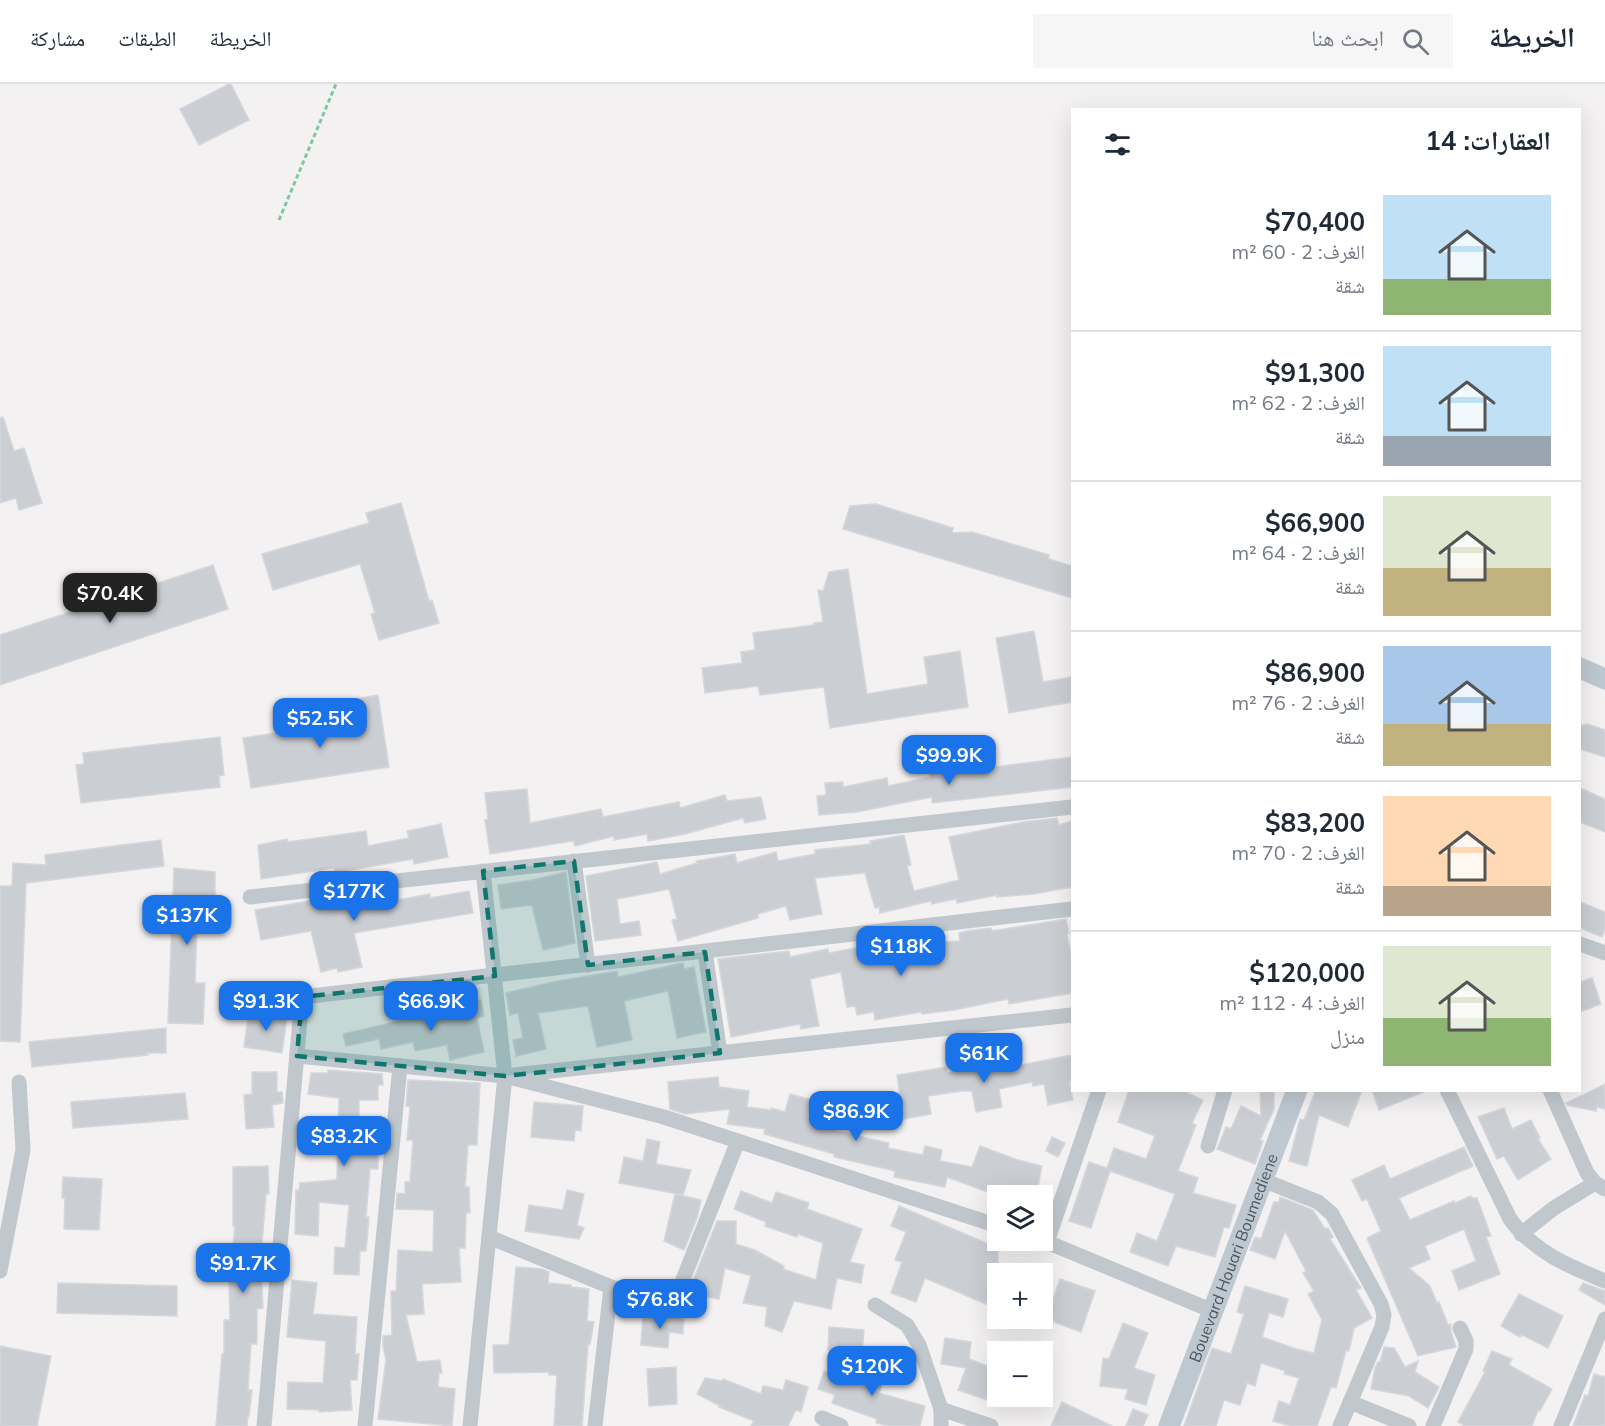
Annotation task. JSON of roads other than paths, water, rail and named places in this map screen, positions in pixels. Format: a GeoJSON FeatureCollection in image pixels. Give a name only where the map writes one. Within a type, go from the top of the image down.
{"type":"FeatureCollection","features":[{"type":"Feature","properties":{"kind":"street"},"geometry":{"type":"LineString","coordinates":[[1581,668],[1605,679]]}},
{"type":"Feature","properties":{"kind":"street"},"geometry":{"type":"LineString","coordinates":[[250,897],[1071,807]]}},
{"type":"Feature","properties":{"kind":"street"},"geometry":{"type":"LineString","coordinates":[[574,861],[588,965]]}},
{"type":"Feature","properties":{"kind":"street"},"geometry":{"type":"LineString","coordinates":[[470,1426],[505,1076],[483,871]]}},
{"type":"Feature","properties":{"kind":"street"},"geometry":{"type":"LineString","coordinates":[[264,1426],[302,998],[1071,909]]}},
{"type":"Feature","properties":{"kind":"street"},"geometry":{"type":"LineString","coordinates":[[1581,944],[1605,953]]}},
{"type":"Feature","properties":{"kind":"street"},"geometry":{"type":"LineString","coordinates":[[705,952],[720,1053]]}},
{"type":"Feature","properties":{"kind":"street"},"geometry":{"type":"LineString","coordinates":[[505,1076],[1071,1015]]}},
{"type":"Feature","properties":{"kind":"street"},"geometry":{"type":"LineString","coordinates":[[297,1056],[505,1076],[664,1117],[987,1222]]}},
{"type":"Feature","properties":{"kind":"street"},"geometry":{"type":"LineString","coordinates":[[366,1426],[400,1066]]}},
{"type":"Feature","properties":{"kind":"street"},"geometry":{"type":"LineString","coordinates":[[0,1271],[23,1150],[19,1082]]}},
{"type":"Feature","properties":{"kind":"street"},"geometry":{"type":"LineString","coordinates":[[1053,1217],[1099,1092]]}},
{"type":"Feature","properties":{"kind":"street"},"geometry":{"type":"LineString","coordinates":[[1208,1146],[1224,1092]]}},
{"type":"Feature","properties":{"kind":"street","name":"Bouevard Houari Boumediene"},"geometry":{"type":"LineString","coordinates":[[1169,1426],[1295,1092]]}},
{"type":"Feature","properties":{"kind":"street"},"geometry":{"type":"LineString","coordinates":[[1448,1092],[1510,1219],[1521,1234],[1539,1250],[1562,1264],[1605,1281]]}},
{"type":"Feature","properties":{"kind":"street"},"geometry":{"type":"LineString","coordinates":[[1521,1234],[1554,1208],[1600,1186],[1587,1173],[1551,1092]]}},
{"type":"Feature","properties":{"kind":"street"},"geometry":{"type":"LineString","coordinates":[[489,1237],[611,1287],[674,1302],[738,1141]]}},
{"type":"Feature","properties":{"kind":"street"},"geometry":{"type":"LineString","coordinates":[[1263,1180],[1318,1202],[1332,1214],[1381,1304],[1384,1315],[1382,1327],[1340,1426]]}},
{"type":"Feature","properties":{"kind":"street"},"geometry":{"type":"LineString","coordinates":[[1053,1245],[1212,1311]]}},
{"type":"Feature","properties":{"kind":"street"},"geometry":{"type":"LineString","coordinates":[[595,1426],[611,1287]]}},
{"type":"Feature","properties":{"kind":"street"},"geometry":{"type":"LineString","coordinates":[[875,1305],[908,1325],[919,1345],[941,1409],[941,1426]]}},
{"type":"Feature","properties":{"kind":"street"},"geometry":{"type":"LineString","coordinates":[[1561,1426],[1605,1319]]}},
{"type":"Feature","properties":{"kind":"street"},"geometry":{"type":"LineString","coordinates":[[1433,1426],[1466,1349],[1466,1341],[1460,1328]]}},
{"type":"Feature","properties":{"kind":"street"},"geometry":{"type":"LineString","coordinates":[[1350,1402],[1409,1426]]}},
{"type":"Feature","properties":{"kind":"street"},"geometry":{"type":"LineString","coordinates":[[941,1409],[991,1426]]}},
{"type":"Feature","properties":{"kind":"street"},"geometry":{"type":"LineString","coordinates":[[822,1418],[840,1426]]}}]}
